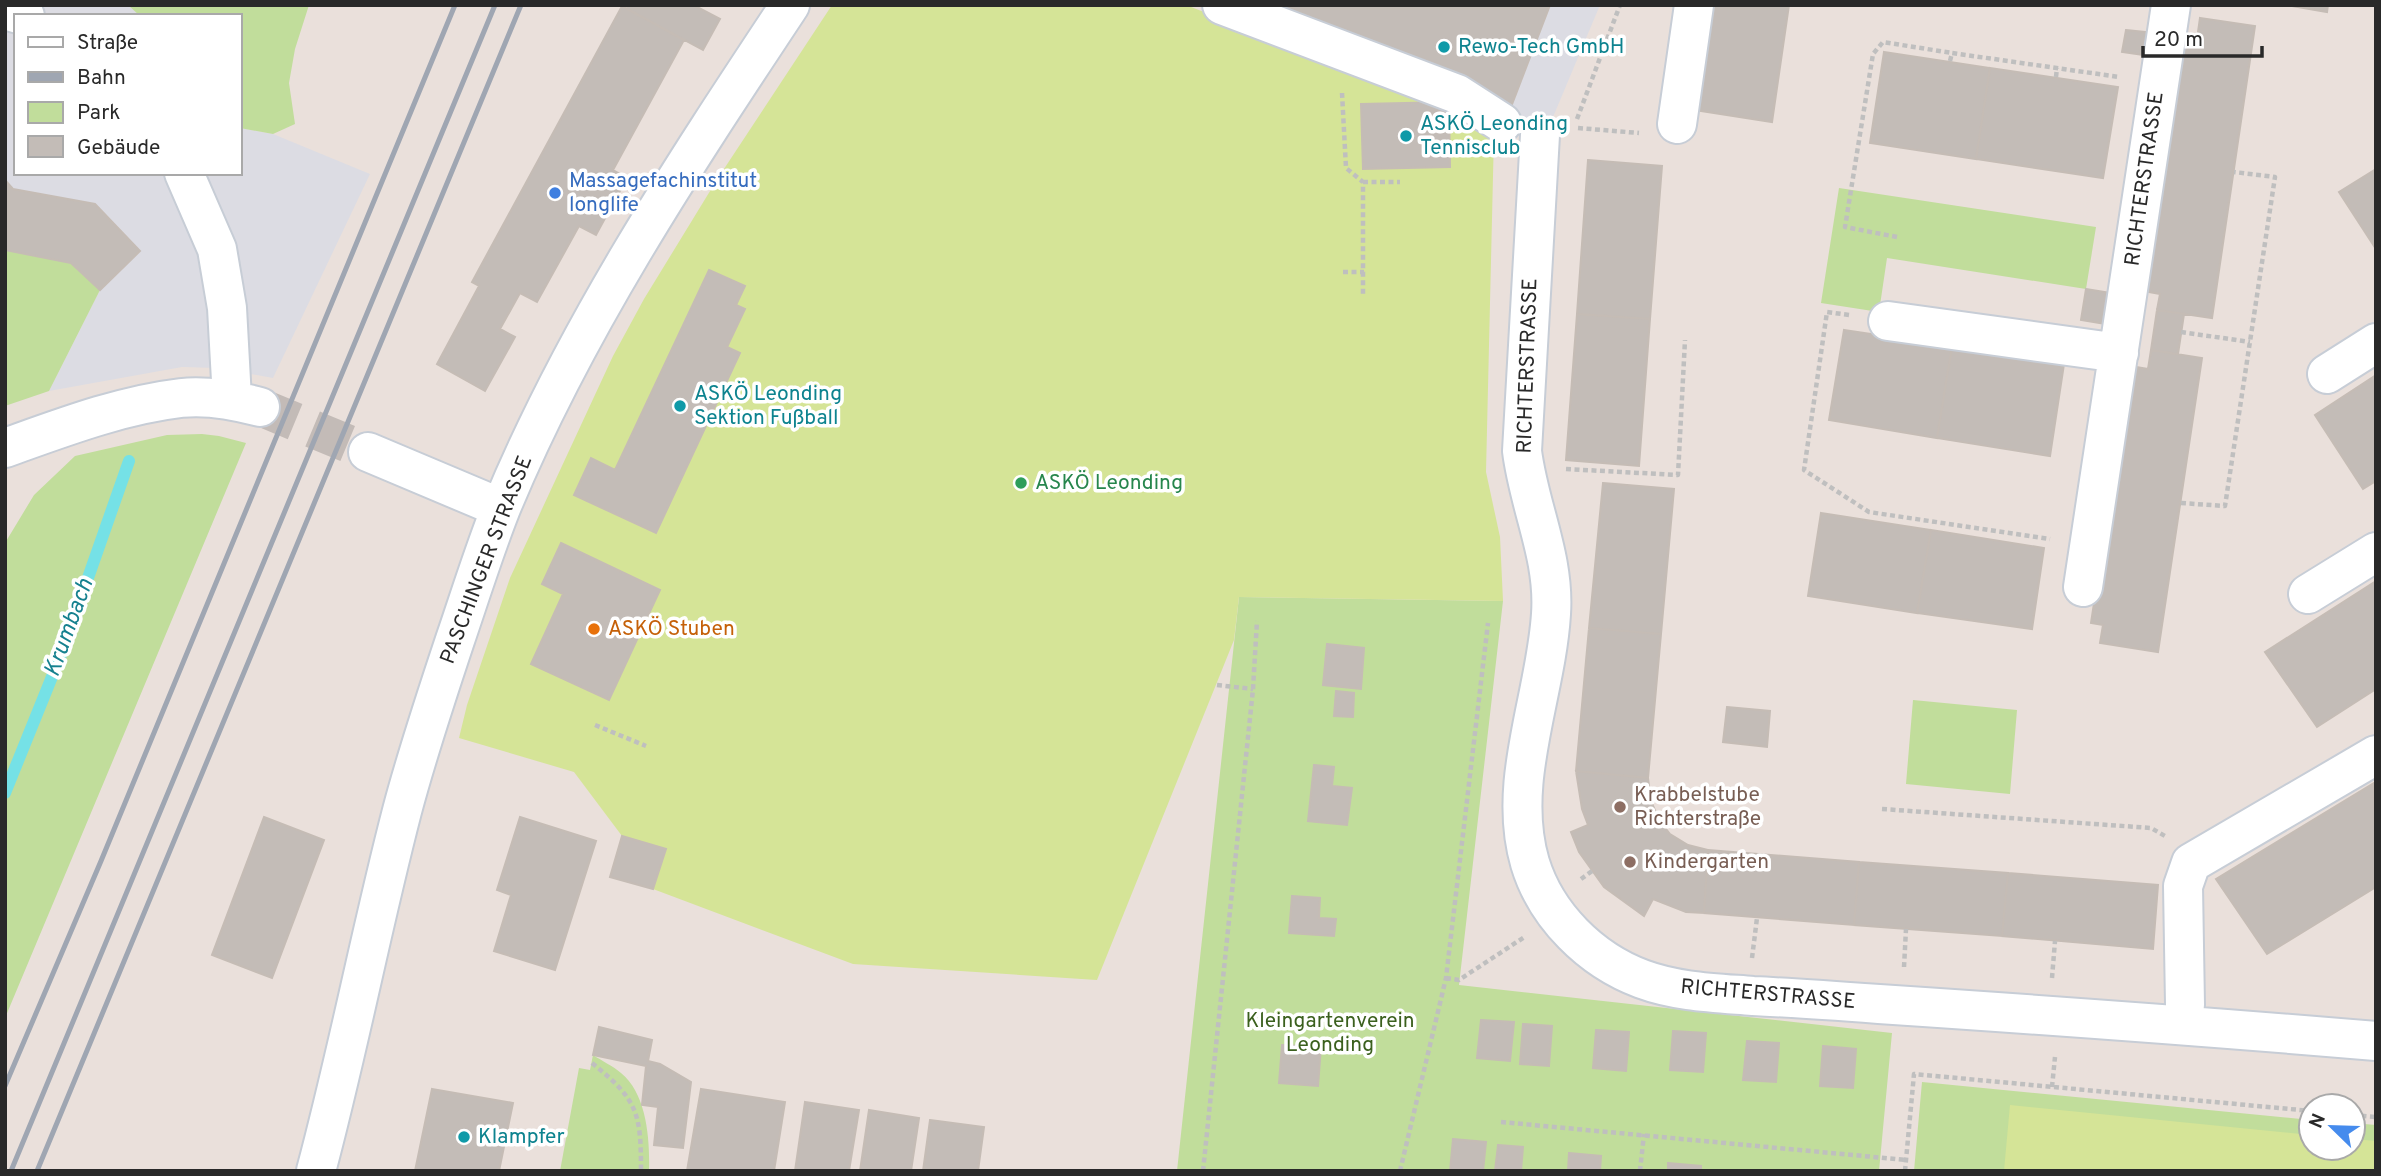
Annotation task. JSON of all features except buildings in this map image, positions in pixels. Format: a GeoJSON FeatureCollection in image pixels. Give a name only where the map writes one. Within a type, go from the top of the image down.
{"type":"FeatureCollection","features":[{"type":"Feature","properties":{"kind":"street","name":"PASCHINGER STRASSE"},"geometry":{"type":"LineString","coordinates":[[316,1171],[365,975],[402,810],[441,682],[501,508],[575,353],[666,197],[790,5]]}},
{"type":"Feature","properties":{"kind":"street"},"geometry":{"type":"LineString","coordinates":[[1222,5],[1457,94],[1502,123]]}},
{"type":"Feature","properties":{"kind":"street"},"geometry":{"type":"LineString","coordinates":[[1677,124],[1694,5]]}},
{"type":"Feature","properties":{"kind":"street","name":"RICHTERSTRASSE"},"geometry":{"type":"LineString","coordinates":[[2084,587],[2171,5]]}},
{"type":"Feature","properties":{"kind":"street","name":"RICHTERSTRASSE"},"geometry":{"type":"LineString","coordinates":[[1561,133],[1522,451],[1550,572],[1552,611],[1546,663],[1528,754],[1522,826],[1530,864],[1541,891],[1556,915],[1581,942],[1608,961],[1639,978],[1667,987],[1704,992],[2376,1041]]}},
{"type":"Feature","properties":{"kind":"street"},"geometry":{"type":"LineString","coordinates":[[5,448],[142,405],[182,398],[246,403],[218,249],[185,175]]}},
{"type":"Feature","properties":{"kind":"street"},"geometry":{"type":"LineString","coordinates":[[1888,321],[2119,353]]}},
{"type":"Feature","properties":{"kind":"street"},"geometry":{"type":"LineString","coordinates":[[2327,374],[2376,343]]}},
{"type":"Feature","properties":{"kind":"street"},"geometry":{"type":"LineString","coordinates":[[368,452],[501,508]]}},
{"type":"Feature","properties":{"kind":"street"},"geometry":{"type":"LineString","coordinates":[[2308,594],[2376,552]]}},
{"type":"Feature","properties":{"kind":"street"},"geometry":{"type":"LineString","coordinates":[[2185,1005],[2183,886],[2191,863],[2376,755]]}},
{"type":"Feature","properties":{"kind":"path"},"geometry":{"type":"LineString","coordinates":[[1620,5],[1561,133],[1633,132]]}},
{"type":"Feature","properties":{"kind":"path"},"geometry":{"type":"LineString","coordinates":[[1897,237],[1845,227],[1873,54],[1883,42],[2160,83]]}},
{"type":"Feature","properties":{"kind":"path"},"geometry":{"type":"LineString","coordinates":[[1340,50],[1346,168],[1363,182],[1400,182]]}},
{"type":"Feature","properties":{"kind":"path"},"geometry":{"type":"LineString","coordinates":[[1950,61],[1952,53]]}},
{"type":"Feature","properties":{"kind":"path"},"geometry":{"type":"LineString","coordinates":[[2056,77],[2057,68]]}},
{"type":"Feature","properties":{"kind":"path"},"geometry":{"type":"LineString","coordinates":[[2181,503],[2225,506],[2275,177],[2234,173]]}},
{"type":"Feature","properties":{"kind":"path"},"geometry":{"type":"LineString","coordinates":[[1363,182],[1363,294]]}},
{"type":"Feature","properties":{"kind":"path"},"geometry":{"type":"LineString","coordinates":[[1343,272],[1364,272]]}},
{"type":"Feature","properties":{"kind":"path"},"geometry":{"type":"LineString","coordinates":[[1888,321],[1827,312],[1804,470],[1869,512],[2090,545]]}},
{"type":"Feature","properties":{"kind":"path"},"geometry":{"type":"LineString","coordinates":[[2181,332],[2250,342]]}},
{"type":"Feature","properties":{"kind":"path"},"geometry":{"type":"LineString","coordinates":[[1524,467],[1678,475],[1685,340]]}},
{"type":"Feature","properties":{"kind":"path"},"geometry":{"type":"LineString","coordinates":[[1886,523],[1888,515]]}},
{"type":"Feature","properties":{"kind":"path"},"geometry":{"type":"LineString","coordinates":[[1994,540],[1996,531]]}},
{"type":"Feature","properties":{"kind":"path"},"geometry":{"type":"LineString","coordinates":[[1203,1171],[1253,689],[1257,621]]}},
{"type":"Feature","properties":{"kind":"path"},"geometry":{"type":"LineString","coordinates":[[1401,1171],[1446,978],[1488,623]]}},
{"type":"Feature","properties":{"kind":"path"},"geometry":{"type":"LineString","coordinates":[[1217,685],[1253,689]]}},
{"type":"Feature","properties":{"kind":"path"},"geometry":{"type":"LineString","coordinates":[[595,725],[646,747]]}},
{"type":"Feature","properties":{"kind":"path"},"geometry":{"type":"LineString","coordinates":[[1882,808],[2151,828]]}},
{"type":"Feature","properties":{"kind":"path"},"geometry":{"type":"LineString","coordinates":[[1751,971],[1757,918]]}},
{"type":"Feature","properties":{"kind":"path"},"geometry":{"type":"LineString","coordinates":[[1903,969],[1906,929]]}},
{"type":"Feature","properties":{"kind":"path"},"geometry":{"type":"LineString","coordinates":[[2051,981],[2055,941]]}},
{"type":"Feature","properties":{"kind":"path"},"geometry":{"type":"LineString","coordinates":[[1446,978],[1459,980],[1501,954]]}},
{"type":"Feature","properties":{"kind":"path"},"geometry":{"type":"LineString","coordinates":[[592,1063],[617,1084],[633,1104],[641,1134],[641,1171]]}},
{"type":"Feature","properties":{"kind":"path"},"geometry":{"type":"LineString","coordinates":[[1905,1171],[1914,1074],[2297,1110]]}},
{"type":"Feature","properties":{"kind":"path"},"geometry":{"type":"LineString","coordinates":[[1501,1122],[1906,1160]]}},
{"type":"Feature","properties":{"kind":"path"},"geometry":{"type":"LineString","coordinates":[[1640,1171],[1644,1134]]}},
{"type":"Feature","properties":{"kind":"shaded area"},"geometry":{"type":"Polygon","coordinates":[[[5,5],[128,5],[138,14],[14,14],[14,175],[242,175],[242,128],[273,134],[370,174],[273,378],[217,368],[182,367],[49,391],[100,290],[5,250],[5,5]]]}},
{"type":"Feature","properties":{"kind":"shaded area","name":"Rewo-Tech GmbH"},"geometry":{"type":"Polygon","coordinates":[[[1244,5],[1600,5],[1548,129],[1509,118],[1244,5]]]}},
{"type":"Feature","properties":{"kind":"green space"},"geometry":{"type":"Polygon","coordinates":[[[128,5],[309,5],[295,49],[289,83],[295,124],[273,134],[242,128],[242,14],[138,14],[128,5]]]}},
{"type":"Feature","properties":{"kind":"green space","name":"ASKÖ Leonding"},"geometry":{"type":"Polygon","coordinates":[[[832,5],[1186,5],[1312,54],[1460,104],[1494,134],[1486,472],[1500,537],[1503,601],[1239,597],[1234,640],[1097,980],[853,964],[653,889],[666,850],[622,836],[574,772],[459,738],[467,705],[510,578],[613,356],[644,299],[718,178],[832,5]]]}},
{"type":"Feature","properties":{"kind":"green space"},"geometry":{"type":"Polygon","coordinates":[[[1839,188],[2096,227],[2086,289],[1887,258],[1879,312],[1821,303],[1839,188]]]}},
{"type":"Feature","properties":{"kind":"green space"},"geometry":{"type":"Polygon","coordinates":[[[5,250],[71,263],[100,290],[49,391],[5,406],[5,250]]]}},
{"type":"Feature","properties":{"kind":"green space"},"geometry":{"type":"Polygon","coordinates":[[[202,434],[246,443],[5,1018],[5,543],[34,495],[75,456],[167,435],[202,434]]]}},
{"type":"Feature","properties":{"kind":"green space","name":"Kleingartenverein Leonding"},"geometry":{"type":"Polygon","coordinates":[[[1239,597],[1503,601],[1459,985],[1892,1033],[1879,1171],[1177,1171],[1239,597]]]}},
{"type":"Feature","properties":{"kind":"green space"},"geometry":{"type":"Polygon","coordinates":[[[1913,700],[2017,710],[2010,794],[1906,784],[1913,700]]]}},
{"type":"Feature","properties":{"kind":"green space"},"geometry":{"type":"Polygon","coordinates":[[[593,1055],[630,1082],[642,1105],[649,1146],[649,1171],[560,1171],[579,1068],[590,1070],[593,1055]]]}},
{"type":"Feature","properties":{"kind":"green space"},"geometry":{"type":"Polygon","coordinates":[[[1922,1082],[2297,1119],[2297,1162],[2367,1162],[2367,1124],[2376,1125],[2376,1171],[1914,1171],[1922,1082]]]}},
{"type":"Feature","properties":{"kind":"green space"},"geometry":{"type":"Polygon","coordinates":[[[2010,1105],[2297,1134],[2297,1162],[2367,1162],[2367,1140],[2376,1141],[2376,1171],[2004,1171],[2010,1105]]]}},
{"type":"Feature","properties":{"kind":"waterway","name":"Krumbach"},"geometry":{"type":"LineString","coordinates":[[5,793],[62,652],[129,461]]}},
{"type":"Feature","properties":{"kind":"tunnel"},"geometry":{"type":"LineString","coordinates":[[260,407],[368,452]]}},
{"type":"Feature","properties":{"kind":"railway"},"geometry":{"type":"LineString","coordinates":[[5,1086],[101,861],[455,5]]}},
{"type":"Feature","properties":{"kind":"railway"},"geometry":{"type":"LineString","coordinates":[[11,1171],[495,5]]}},
{"type":"Feature","properties":{"kind":"railway"},"geometry":{"type":"LineString","coordinates":[[37,1171],[521,5]]}},
{"type":"Feature","properties":{"kind":"place","name":"Rewo-Tech GmbH"},"geometry":{"type":"Point","coordinates":[1444,47]}},
{"type":"Feature","properties":{"kind":"place","name":"ASKÖ Leonding Tennisclub"},"geometry":{"type":"Point","coordinates":[1406,136]}},
{"type":"Feature","properties":{"kind":"place","name":"Massagefachinstitut longlife"},"geometry":{"type":"Point","coordinates":[555,193]}},
{"type":"Feature","properties":{"kind":"place","name":"ASKÖ Leonding Sektion Fußball"},"geometry":{"type":"Point","coordinates":[680,406]}},
{"type":"Feature","properties":{"kind":"place","name":"ASKÖ Leonding"},"geometry":{"type":"Point","coordinates":[1021,483]}},
{"type":"Feature","properties":{"kind":"place","name":"ASKÖ Stuben"},"geometry":{"type":"Point","coordinates":[594,629]}},
{"type":"Feature","properties":{"kind":"place","name":"Krabbelstube Richterstraße"},"geometry":{"type":"Point","coordinates":[1620,807]}},
{"type":"Feature","properties":{"kind":"place","name":"Kindergarten"},"geometry":{"type":"Point","coordinates":[1630,862]}},
{"type":"Feature","properties":{"kind":"place","name":"Klampfer"},"geometry":{"type":"Point","coordinates":[464,1137]}}]}
